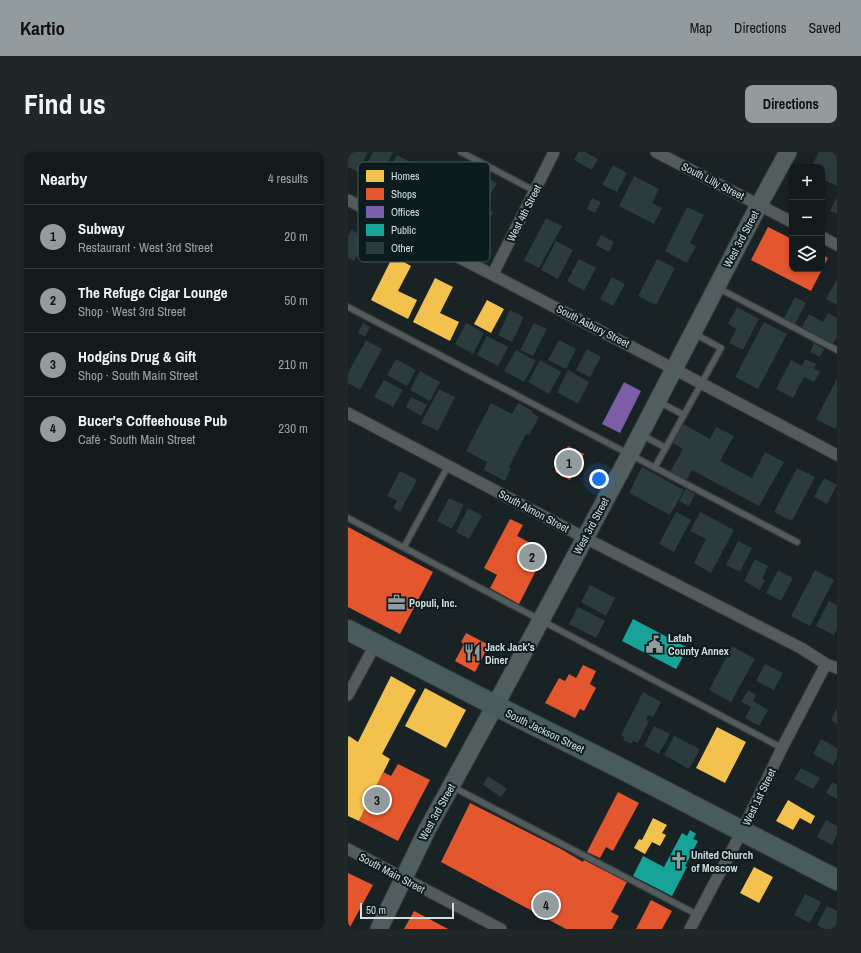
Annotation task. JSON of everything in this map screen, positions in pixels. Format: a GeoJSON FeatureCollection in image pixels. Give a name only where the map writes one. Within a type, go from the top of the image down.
{"type":"FeatureCollection","features":[{"type":"Feature","properties":{"kind":"highway","name":"South Jackson Street"},"geometry":{"type":"LineString","coordinates":[[348,630],[837,880]]}},
{"type":"Feature","properties":{"kind":"main road","name":"West 3rd Street"},"geometry":{"type":"LineString","coordinates":[[379,929],[420,843],[630,454],[673,369],[788,152]]}},
{"type":"Feature","properties":{"kind":"street","name":"West 4th Street"},"geometry":{"type":"LineString","coordinates":[[493,274],[554,152]]}},
{"type":"Feature","properties":{"kind":"street","name":"South Lilly Street"},"geometry":{"type":"LineString","coordinates":[[656,152],[789,220]]}},
{"type":"Feature","properties":{"kind":"street","name":"South Asbury Street"},"geometry":{"type":"LineString","coordinates":[[348,200],[358,205]]}},
{"type":"Feature","properties":{"kind":"street"},"geometry":{"type":"LineString","coordinates":[[825,239],[837,245]]}},
{"type":"Feature","properties":{"kind":"street","name":"South Asbury Street"},"geometry":{"type":"LineString","coordinates":[[469,262],[837,455]]}},
{"type":"Feature","properties":{"kind":"street","name":"South Almon Street"},"geometry":{"type":"LineString","coordinates":[[348,413],[585,538],[801,648],[826,664],[837,668]]}},
{"type":"Feature","properties":{"kind":"street"},"geometry":{"type":"LineString","coordinates":[[348,695],[375,645]]}},
{"type":"Feature","properties":{"kind":"street","name":"West 1st Street"},"geometry":{"type":"LineString","coordinates":[[690,929],[742,831],[782,748],[826,664]]}},
{"type":"Feature","properties":{"kind":"street","name":"South Main Street"},"geometry":{"type":"LineString","coordinates":[[348,849],[501,929]]}},
{"type":"Feature","properties":{"kind":"lane"},"geometry":{"type":"LineString","coordinates":[[461,152],[480,162]]}},
{"type":"Feature","properties":{"kind":"lane"},"geometry":{"type":"LineString","coordinates":[[490,168],[535,192]]}},
{"type":"Feature","properties":{"kind":"lane"},"geometry":{"type":"LineString","coordinates":[[716,287],[837,350]]}},
{"type":"Feature","properties":{"kind":"lane"},"geometry":{"type":"LineString","coordinates":[[348,307],[797,542]]}},
{"type":"Feature","properties":{"kind":"lane"},"geometry":{"type":"LineString","coordinates":[[655,467],[721,348],[692,333]]}},
{"type":"Feature","properties":{"kind":"lane"},"geometry":{"type":"LineString","coordinates":[[657,401],[684,415]]}},
{"type":"Feature","properties":{"kind":"lane"},"geometry":{"type":"LineString","coordinates":[[640,434],[666,448]]}},
{"type":"Feature","properties":{"kind":"lane"},"geometry":{"type":"LineString","coordinates":[[404,547],[448,466]]}},
{"type":"Feature","properties":{"kind":"lane"},"geometry":{"type":"LineString","coordinates":[[348,518],[782,748]]}},
{"type":"Feature","properties":{"kind":"lane"},"geometry":{"type":"LineString","coordinates":[[451,786],[698,915]]}},
{"type":"Feature","properties":{"kind":"building: Homes"},"geometry":{"type":"Polygon","coordinates":[[[390,262],[404,262],[411,266],[398,291],[417,300],[408,319],[371,300],[390,262]]]}},
{"type":"Feature","properties":{"kind":"building: Homes"},"geometry":{"type":"Polygon","coordinates":[[[435,278],[453,287],[440,313],[459,322],[450,341],[413,322],[435,278]]]}},
{"type":"Feature","properties":{"kind":"building: Homes"},"geometry":{"type":"Polygon","coordinates":[[[487,300],[504,309],[491,333],[474,324],[487,300]]]}},
{"type":"Feature","properties":{"kind":"building: Homes"},"geometry":{"type":"Polygon","coordinates":[[[391,676],[416,690],[382,754],[390,759],[359,821],[348,816],[348,737],[349,736],[358,742],[391,676]]]}},
{"type":"Feature","properties":{"kind":"building: Homes"},"geometry":{"type":"Polygon","coordinates":[[[425,688],[466,710],[446,748],[405,726],[425,688]]]}},
{"type":"Feature","properties":{"kind":"building: Homes"},"geometry":{"type":"Polygon","coordinates":[[[717,727],[746,742],[725,783],[696,768],[717,727]]]}},
{"type":"Feature","properties":{"kind":"building: Homes"},"geometry":{"type":"Polygon","coordinates":[[[788,800],[815,816],[811,824],[800,818],[793,830],[776,821],[788,800]]]}},
{"type":"Feature","properties":{"kind":"building: Homes"},"geometry":{"type":"Polygon","coordinates":[[[653,818],[667,825],[662,833],[666,835],[660,846],[652,842],[645,854],[634,848],[639,839],[642,840],[653,818]]]}},
{"type":"Feature","properties":{"kind":"building: Homes"},"geometry":{"type":"Polygon","coordinates":[[[754,867],[773,877],[759,903],[740,893],[754,867]]]}},
{"type":"Feature","properties":{"kind":"building: Shops"},"geometry":{"type":"Polygon","coordinates":[[[768,227],[789,238],[789,272],[821,272],[811,291],[751,260],[768,227]]]}},
{"type":"Feature","properties":{"kind":"building: Shops"},"geometry":{"type":"Polygon","coordinates":[[[825,256],[828,258],[825,264],[825,256]]]}},
{"type":"Feature","properties":{"kind":"building: Shops"},"geometry":{"type":"Polygon","coordinates":[[[568,446],[584,454],[570,480],[555,472],[568,446]]]}},
{"type":"Feature","properties":{"kind":"building: Shops"},"geometry":{"type":"Polygon","coordinates":[[[510,519],[523,525],[517,536],[546,551],[519,604],[490,588],[497,575],[484,568],[510,519]]]}},
{"type":"Feature","properties":{"kind":"building: Shops"},"geometry":{"type":"Polygon","coordinates":[[[348,527],[433,572],[400,634],[348,607],[348,527]]]}},
{"type":"Feature","properties":{"kind":"building: Shops","name":"Jack Jack's Diner"},"geometry":{"type":"Polygon","coordinates":[[[466,633],[489,645],[475,672],[455,661],[464,644],[461,642],[466,633]]]}},
{"type":"Feature","properties":{"kind":"building: Shops"},"geometry":{"type":"Polygon","coordinates":[[[583,665],[596,671],[590,684],[596,688],[584,711],[580,709],[575,718],[545,703],[559,678],[565,681],[569,674],[576,678],[583,665]]]}},
{"type":"Feature","properties":{"kind":"building: Shops"},"geometry":{"type":"Polygon","coordinates":[[[398,764],[430,780],[398,841],[359,821],[383,772],[391,776],[398,764]]]}},
{"type":"Feature","properties":{"kind":"building: Shops"},"geometry":{"type":"Polygon","coordinates":[[[618,792],[639,803],[613,851],[606,847],[600,858],[587,852],[618,792]]]}},
{"type":"Feature","properties":{"kind":"building: Shops"},"geometry":{"type":"Polygon","coordinates":[[[470,803],[561,849],[583,862],[584,860],[627,882],[611,912],[619,916],[612,929],[566,929],[441,862],[470,803]]]}},
{"type":"Feature","properties":{"kind":"building: Shops"},"geometry":{"type":"Polygon","coordinates":[[[348,873],[373,885],[349,929],[348,929],[348,873]]]}},
{"type":"Feature","properties":{"kind":"building: Shops"},"geometry":{"type":"Polygon","coordinates":[[[651,900],[672,911],[662,929],[636,929],[651,900]]]}},
{"type":"Feature","properties":{"kind":"building: Shops"},"geometry":{"type":"Polygon","coordinates":[[[414,911],[433,921],[448,929],[404,929],[414,911]]]}},
{"type":"Feature","properties":{"kind":"building: Offices"},"geometry":{"type":"Polygon","coordinates":[[[624,382],[641,391],[620,433],[602,424],[624,382]]]}},
{"type":"Feature","properties":{"kind":"building: Public","name":"Latah County Annex"},"geometry":{"type":"Polygon","coordinates":[[[633,619],[688,648],[676,669],[622,641],[633,619]]]}},
{"type":"Feature","properties":{"kind":"building: Public","name":"United Church of Moscow"},"geometry":{"type":"Polygon","coordinates":[[[690,830],[696,834],[693,839],[698,841],[672,896],[633,876],[643,856],[664,867],[682,833],[687,836],[690,830]]]}},
{"type":"Feature","properties":{"kind":"building: Other"},"geometry":{"type":"Polygon","coordinates":[[[348,152],[368,152],[363,162],[358,162],[358,172],[348,167],[348,152]]]}},
{"type":"Feature","properties":{"kind":"building: Other"},"geometry":{"type":"Polygon","coordinates":[[[373,152],[393,152],[388,162],[368,162],[373,152]]]}},
{"type":"Feature","properties":{"kind":"building: Other"},"geometry":{"type":"Polygon","coordinates":[[[578,152],[585,152],[598,159],[592,170],[574,160],[578,152]]]}},
{"type":"Feature","properties":{"kind":"building: Other"},"geometry":{"type":"Polygon","coordinates":[[[819,152],[837,152],[837,186],[825,180],[825,164],[813,164],[819,152]]]}},
{"type":"Feature","properties":{"kind":"building: Other"},"geometry":{"type":"Polygon","coordinates":[[[397,155],[410,162],[393,162],[397,155]]]}},
{"type":"Feature","properties":{"kind":"building: Other"},"geometry":{"type":"Polygon","coordinates":[[[613,165],[627,173],[617,192],[602,185],[613,165]]]}},
{"type":"Feature","properties":{"kind":"building: Other"},"geometry":{"type":"Polygon","coordinates":[[[634,176],[659,189],[652,203],[662,208],[654,224],[619,206],[634,176]]]}},
{"type":"Feature","properties":{"kind":"building: Other"},"geometry":{"type":"Polygon","coordinates":[[[490,179],[497,183],[490,195],[490,179]]]}},
{"type":"Feature","properties":{"kind":"building: Other"},"geometry":{"type":"Polygon","coordinates":[[[837,197],[837,214],[830,211],[837,197]]]}},
{"type":"Feature","properties":{"kind":"building: Other"},"geometry":{"type":"Polygon","coordinates":[[[592,198],[601,202],[595,213],[587,209],[592,198]]]}},
{"type":"Feature","properties":{"kind":"building: Other"},"geometry":{"type":"Polygon","coordinates":[[[687,207],[704,215],[690,243],[696,246],[687,263],[665,251],[687,207]]]}},
{"type":"Feature","properties":{"kind":"building: Other"},"geometry":{"type":"Polygon","coordinates":[[[490,210],[493,212],[490,218],[490,210]]]}},
{"type":"Feature","properties":{"kind":"building: Other"},"geometry":{"type":"Polygon","coordinates":[[[546,218],[562,226],[539,268],[524,260],[546,218]]]}},
{"type":"Feature","properties":{"kind":"building: Other"},"geometry":{"type":"Polygon","coordinates":[[[351,230],[358,234],[358,254],[354,261],[348,258],[348,236],[351,230]]]}},
{"type":"Feature","properties":{"kind":"building: Other"},"geometry":{"type":"Polygon","coordinates":[[[601,235],[614,242],[609,252],[596,245],[601,235]]]}},
{"type":"Feature","properties":{"kind":"building: Other"},"geometry":{"type":"Polygon","coordinates":[[[556,241],[573,250],[558,279],[541,270],[556,241]]]}},
{"type":"Feature","properties":{"kind":"building: Other"},"geometry":{"type":"Polygon","coordinates":[[[579,259],[596,268],[584,291],[567,281],[579,259]]]}},
{"type":"Feature","properties":{"kind":"building: Other"},"geometry":{"type":"Polygon","coordinates":[[[657,259],[675,268],[656,305],[638,296],[657,259]]]}},
{"type":"Feature","properties":{"kind":"building: Other"},"geometry":{"type":"Polygon","coordinates":[[[612,277],[625,284],[613,306],[600,299],[612,277]]]}},
{"type":"Feature","properties":{"kind":"building: Other"},"geometry":{"type":"Polygon","coordinates":[[[837,279],[837,305],[826,299],[837,279]]]}},
{"type":"Feature","properties":{"kind":"building: Other"},"geometry":{"type":"Polygon","coordinates":[[[795,297],[806,303],[795,324],[784,318],[795,297]]]}},
{"type":"Feature","properties":{"kind":"building: Other"},"geometry":{"type":"Polygon","coordinates":[[[737,307],[759,319],[743,350],[729,343],[736,329],[728,324],[737,307]]]}},
{"type":"Feature","properties":{"kind":"building: Other"},"geometry":{"type":"Polygon","coordinates":[[[510,310],[524,317],[512,342],[498,335],[510,310]]]}},
{"type":"Feature","properties":{"kind":"building: Other"},"geometry":{"type":"Polygon","coordinates":[[[828,313],[837,318],[837,337],[833,344],[802,327],[809,314],[823,322],[828,313]]]}},
{"type":"Feature","properties":{"kind":"building: Other"},"geometry":{"type":"Polygon","coordinates":[[[764,322],[787,334],[758,389],[735,377],[764,322]]]}},
{"type":"Feature","properties":{"kind":"building: Other"},"geometry":{"type":"Polygon","coordinates":[[[363,323],[370,327],[365,337],[358,333],[363,323]]]}},
{"type":"Feature","properties":{"kind":"building: Other"},"geometry":{"type":"Polygon","coordinates":[[[466,323],[484,333],[473,354],[455,344],[466,323]]]}},
{"type":"Feature","properties":{"kind":"building: Other"},"geometry":{"type":"Polygon","coordinates":[[[534,323],[547,329],[533,356],[520,350],[534,323]]]}},
{"type":"Feature","properties":{"kind":"building: Other"},"geometry":{"type":"Polygon","coordinates":[[[487,336],[508,347],[498,366],[477,355],[487,336]]]}},
{"type":"Feature","properties":{"kind":"building: Other"},"geometry":{"type":"Polygon","coordinates":[[[366,340],[382,349],[360,390],[348,383],[348,373],[366,340]]]}},
{"type":"Feature","properties":{"kind":"building: Other"},"geometry":{"type":"Polygon","coordinates":[[[559,340],[576,349],[566,369],[548,360],[559,340]]]}},
{"type":"Feature","properties":{"kind":"building: Other"},"geometry":{"type":"Polygon","coordinates":[[[814,343],[824,349],[820,357],[810,352],[814,343]]]}},
{"type":"Feature","properties":{"kind":"building: Other"},"geometry":{"type":"Polygon","coordinates":[[[587,349],[601,357],[590,377],[576,370],[587,349]]]}},
{"type":"Feature","properties":{"kind":"building: Other"},"geometry":{"type":"Polygon","coordinates":[[[516,350],[536,361],[524,382],[504,371],[516,350]]]}},
{"type":"Feature","properties":{"kind":"building: Other"},"geometry":{"type":"Polygon","coordinates":[[[396,359],[416,370],[407,386],[387,375],[396,359]]]}},
{"type":"Feature","properties":{"kind":"building: Other"},"geometry":{"type":"Polygon","coordinates":[[[805,359],[816,364],[814,369],[820,372],[814,382],[804,377],[793,398],[776,389],[791,360],[802,366],[805,359]]]}},
{"type":"Feature","properties":{"kind":"building: Other"},"geometry":{"type":"Polygon","coordinates":[[[540,360],[561,372],[549,394],[528,382],[540,360]]]}},
{"type":"Feature","properties":{"kind":"building: Other"},"geometry":{"type":"Polygon","coordinates":[[[568,370],[589,382],[578,404],[557,392],[568,370]]]}},
{"type":"Feature","properties":{"kind":"building: Other"},"geometry":{"type":"Polygon","coordinates":[[[420,371],[440,382],[430,401],[410,390],[420,371]]]}},
{"type":"Feature","properties":{"kind":"building: Other"},"geometry":{"type":"Polygon","coordinates":[[[837,379],[837,426],[835,429],[816,419],[837,379]]]}},
{"type":"Feature","properties":{"kind":"building: Other"},"geometry":{"type":"Polygon","coordinates":[[[384,380],[403,390],[393,407],[374,397],[384,380]]]}},
{"type":"Feature","properties":{"kind":"building: Other"},"geometry":{"type":"Polygon","coordinates":[[[439,389],[455,397],[438,431],[421,423],[439,389]]]}},
{"type":"Feature","properties":{"kind":"building: Other"},"geometry":{"type":"Polygon","coordinates":[[[411,397],[427,405],[421,416],[406,407],[411,397]]]}},
{"type":"Feature","properties":{"kind":"building: Other"},"geometry":{"type":"Polygon","coordinates":[[[491,403],[512,414],[518,403],[533,411],[532,413],[539,417],[529,435],[526,434],[509,467],[511,468],[505,481],[484,470],[487,462],[466,451],[491,403]]]}},
{"type":"Feature","properties":{"kind":"building: Other"},"geometry":{"type":"Polygon","coordinates":[[[683,424],[710,439],[716,427],[734,436],[720,461],[752,478],[765,452],[784,462],[759,506],[692,470],[686,481],[670,472],[683,449],[673,443],[683,424]]]}},
{"type":"Feature","properties":{"kind":"building: Other"},"geometry":{"type":"Polygon","coordinates":[[[642,467],[684,490],[670,515],[629,493],[642,467]]]}},
{"type":"Feature","properties":{"kind":"building: Other"},"geometry":{"type":"Polygon","coordinates":[[[797,468],[815,477],[792,521],[774,512],[797,468]]]}},
{"type":"Feature","properties":{"kind":"building: Other"},"geometry":{"type":"Polygon","coordinates":[[[400,471],[417,480],[400,512],[393,508],[397,501],[387,496],[400,471]]]}},
{"type":"Feature","properties":{"kind":"building: Other"},"geometry":{"type":"Polygon","coordinates":[[[824,478],[837,485],[827,504],[814,497],[824,478]]]}},
{"type":"Feature","properties":{"kind":"building: Other"},"geometry":{"type":"Polygon","coordinates":[[[686,489],[695,494],[689,506],[679,501],[686,489]]]}},
{"type":"Feature","properties":{"kind":"building: Other"},"geometry":{"type":"Polygon","coordinates":[[[449,498],[464,505],[452,529],[437,521],[449,498]]]}},
{"type":"Feature","properties":{"kind":"building: Other"},"geometry":{"type":"Polygon","coordinates":[[[468,508],[482,516],[469,539],[456,532],[468,508]]]}},
{"type":"Feature","properties":{"kind":"building: Other"},"geometry":{"type":"Polygon","coordinates":[[[676,512],[691,520],[674,552],[659,544],[676,512]]]}},
{"type":"Feature","properties":{"kind":"building: Other"},"geometry":{"type":"Polygon","coordinates":[[[700,512],[734,530],[711,573],[694,563],[706,539],[690,531],[700,512]]]}},
{"type":"Feature","properties":{"kind":"building: Other"},"geometry":{"type":"Polygon","coordinates":[[[738,541],[752,548],[740,572],[726,565],[738,541]]]}},
{"type":"Feature","properties":{"kind":"building: Other"},"geometry":{"type":"Polygon","coordinates":[[[755,559],[768,566],[762,579],[765,580],[760,590],[744,581],[755,559]]]}},
{"type":"Feature","properties":{"kind":"building: Other"},"geometry":{"type":"Polygon","coordinates":[[[778,570],[793,578],[781,601],[766,593],[778,570]]]}},
{"type":"Feature","properties":{"kind":"building: Other"},"geometry":{"type":"Polygon","coordinates":[[[815,570],[834,580],[810,626],[791,616],[815,570]]]}},
{"type":"Feature","properties":{"kind":"building: Other"},"geometry":{"type":"Polygon","coordinates":[[[590,585],[615,598],[606,616],[581,602],[590,585]]]}},
{"type":"Feature","properties":{"kind":"building: Other"},"geometry":{"type":"Polygon","coordinates":[[[829,601],[837,605],[837,629],[834,635],[816,626],[829,601]]]}},
{"type":"Feature","properties":{"kind":"building: Other"},"geometry":{"type":"Polygon","coordinates":[[[578,607],[605,621],[596,638],[569,624],[578,607]]]}},
{"type":"Feature","properties":{"kind":"building: Other"},"geometry":{"type":"Polygon","coordinates":[[[732,646],[755,659],[731,702],[709,690],[732,646]]]}},
{"type":"Feature","properties":{"kind":"building: Other"},"geometry":{"type":"Polygon","coordinates":[[[765,664],[783,673],[774,690],[756,681],[765,664]]]}},
{"type":"Feature","properties":{"kind":"building: Other"},"geometry":{"type":"Polygon","coordinates":[[[748,690],[756,695],[753,701],[768,710],[759,726],[745,718],[751,707],[741,702],[748,690]]]}},
{"type":"Feature","properties":{"kind":"building: Other"},"geometry":{"type":"Polygon","coordinates":[[[643,692],[661,702],[653,717],[648,715],[646,720],[649,721],[638,743],[633,741],[631,744],[623,740],[624,737],[621,735],[643,692]]]}},
{"type":"Feature","properties":{"kind":"building: Other"},"geometry":{"type":"Polygon","coordinates":[[[837,708],[837,724],[831,720],[837,708]]]}},
{"type":"Feature","properties":{"kind":"building: Other"},"geometry":{"type":"Polygon","coordinates":[[[654,726],[670,734],[659,754],[644,746],[654,726]]]}},
{"type":"Feature","properties":{"kind":"building: Other"},"geometry":{"type":"Polygon","coordinates":[[[674,736],[700,749],[689,769],[664,755],[674,736]]]}},
{"type":"Feature","properties":{"kind":"building: Other"},"geometry":{"type":"Polygon","coordinates":[[[821,739],[837,748],[837,758],[833,765],[813,754],[821,739]]]}},
{"type":"Feature","properties":{"kind":"building: Other"},"geometry":{"type":"Polygon","coordinates":[[[801,768],[820,778],[813,789],[794,779],[801,768]]]}},
{"type":"Feature","properties":{"kind":"building: Other"},"geometry":{"type":"Polygon","coordinates":[[[488,776],[507,789],[501,797],[483,785],[488,776]]]}},
{"type":"Feature","properties":{"kind":"building: Other"},"geometry":{"type":"Polygon","coordinates":[[[832,782],[837,785],[837,799],[826,793],[832,782]]]}},
{"type":"Feature","properties":{"kind":"building: Other"},"geometry":{"type":"Polygon","coordinates":[[[826,820],[837,826],[837,835],[832,845],[817,837],[826,820]]]}},
{"type":"Feature","properties":{"kind":"building: Other"},"geometry":{"type":"Polygon","coordinates":[[[805,894],[821,902],[810,923],[794,915],[805,894]]]}},
{"type":"Feature","properties":{"kind":"building: Other"},"geometry":{"type":"Polygon","coordinates":[[[827,906],[837,911],[837,925],[835,929],[824,929],[817,925],[827,906]]]}},
{"type":"Feature","properties":{"kind":"place","name":"Subway"},"geometry":{"type":"Point","coordinates":[569,463]}},
{"type":"Feature","properties":{"kind":"place","name":"The Refuge Cigar Lounge"},"geometry":{"type":"Point","coordinates":[532,557]}},
{"type":"Feature","properties":{"kind":"place","name":"Populi, Inc."},"geometry":{"type":"Point","coordinates":[396,603]}},
{"type":"Feature","properties":{"kind":"place","name":"Latah County Annex"},"geometry":{"type":"Point","coordinates":[655,644]}},
{"type":"Feature","properties":{"kind":"place","name":"Jack Jack's Diner"},"geometry":{"type":"Point","coordinates":[472,653]}},
{"type":"Feature","properties":{"kind":"place","name":"Hodgins Drug & Gift"},"geometry":{"type":"Point","coordinates":[377,800]}},
{"type":"Feature","properties":{"kind":"place","name":"United Church of Moscow"},"geometry":{"type":"Point","coordinates":[678,861]}},
{"type":"Feature","properties":{"kind":"place","name":"Bucer's Coffeehouse Pub"},"geometry":{"type":"Point","coordinates":[546,905]}}]}
